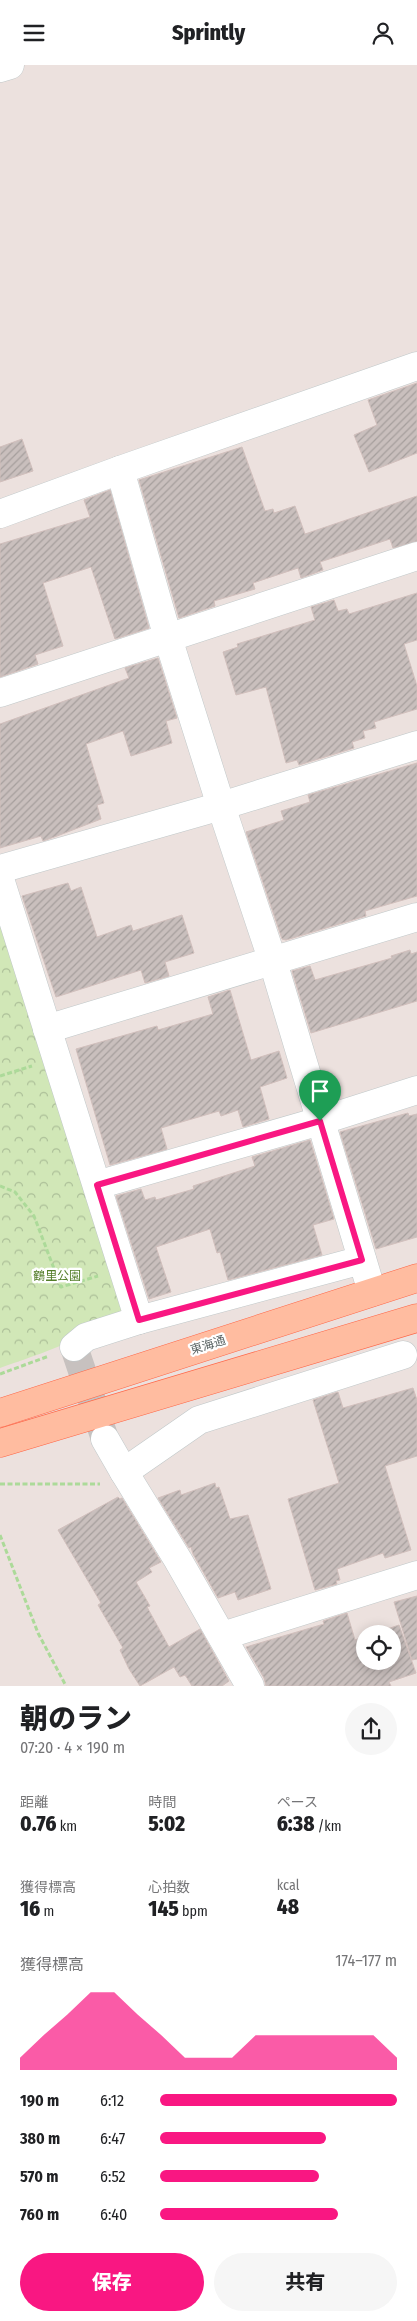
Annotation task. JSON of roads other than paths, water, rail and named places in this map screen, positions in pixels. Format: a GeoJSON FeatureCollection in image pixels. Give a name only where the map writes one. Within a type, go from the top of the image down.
{"type":"FeatureCollection","features":[{"type":"Feature","properties":{"kind":"main road","name":"東海通"},"geometry":{"type":"LineString","coordinates":[[0,1413],[417,1278]]}},
{"type":"Feature","properties":{"kind":"main road"},"geometry":{"type":"LineString","coordinates":[[0,1443],[417,1318]]}},
{"type":"Feature","properties":{"kind":"street"},"geometry":{"type":"LineString","coordinates":[[0,68],[10,65]]}},
{"type":"Feature","properties":{"kind":"street"},"geometry":{"type":"LineString","coordinates":[[0,514],[417,366]]}},
{"type":"Feature","properties":{"kind":"street"},"geometry":{"type":"LineString","coordinates":[[120,470],[168,638],[273,962],[372,1292]]}},
{"type":"Feature","properties":{"kind":"street"},"geometry":{"type":"LineString","coordinates":[[0,693],[417,556]]}},
{"type":"Feature","properties":{"kind":"street"},"geometry":{"type":"LineString","coordinates":[[0,869],[221,806],[417,745]]}},
{"type":"Feature","properties":{"kind":"street"},"geometry":{"type":"LineString","coordinates":[[0,879],[139,1320]]}},
{"type":"Feature","properties":{"kind":"street"},"geometry":{"type":"LineString","coordinates":[[47,1029],[417,917]]}},
{"type":"Feature","properties":{"kind":"street"},"geometry":{"type":"LineString","coordinates":[[97,1185],[320,1121],[417,1090]]}},
{"type":"Feature","properties":{"kind":"street"},"geometry":{"type":"LineString","coordinates":[[74,1347],[86,1337],[139,1320],[362,1260]]}},
{"type":"Feature","properties":{"kind":"street"},"geometry":{"type":"LineString","coordinates":[[124,1472],[199,1420],[410,1364],[388,1327]]}},
{"type":"Feature","properties":{"kind":"street"},"geometry":{"type":"LineString","coordinates":[[105,1439],[250,1686]]}},
{"type":"Feature","properties":{"kind":"street"},"geometry":{"type":"LineString","coordinates":[[222,1636],[417,1575]]}},
{"type":"Feature","properties":{"kind":"tunnel"},"geometry":{"type":"LineString","coordinates":[[74,1347],[104,1436]]}},
{"type":"Feature","properties":{"kind":"park label","name":"鶴里公園"},"geometry":{"type":"Point","coordinates":[57,1276]}}]}
